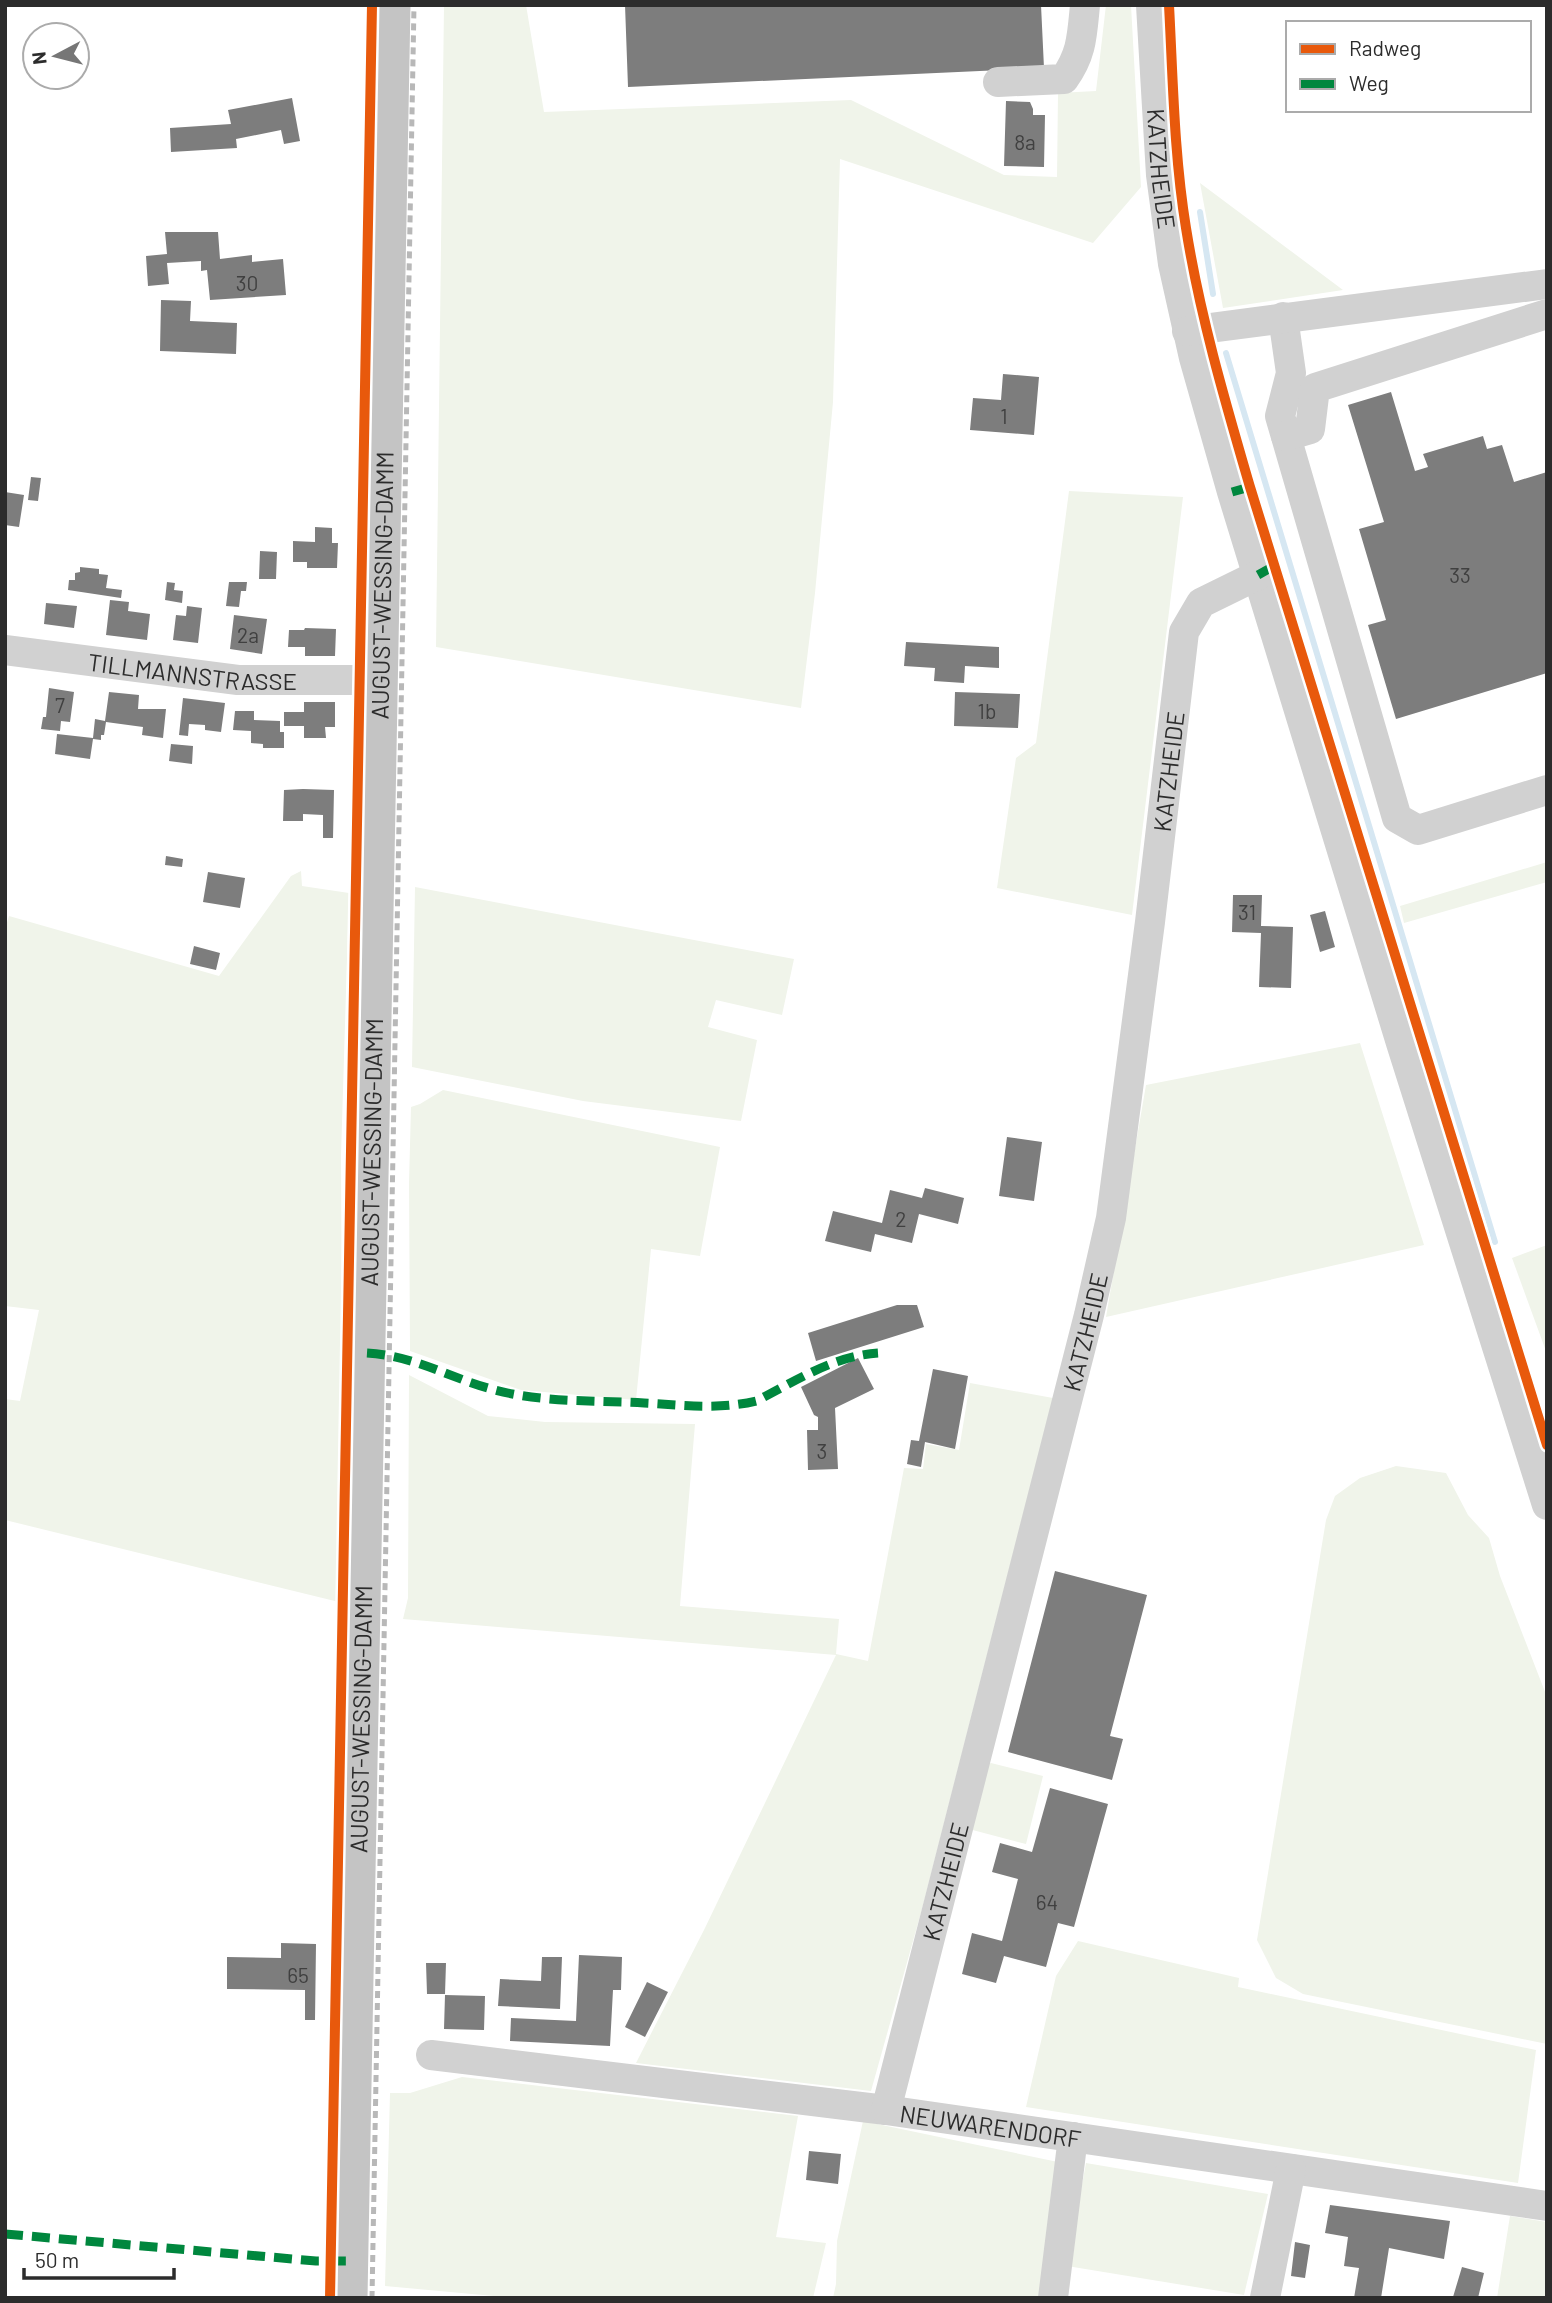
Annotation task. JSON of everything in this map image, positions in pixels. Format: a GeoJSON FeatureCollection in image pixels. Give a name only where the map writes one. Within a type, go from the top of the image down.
{"type":"FeatureCollection","features":[{"type":"Feature","properties":{"kind":"main road","name":"AUGUST-WESSING-DAMM"},"geometry":{"type":"LineString","coordinates":[[349,2298],[391,5]]}},
{"type":"Feature","properties":{"kind":"street"},"geometry":{"type":"LineString","coordinates":[[998,82],[1064,79],[1075,63],[1082,45],[1085,5]]}},
{"type":"Feature","properties":{"kind":"street","name":"KATZHEIDE"},"geometry":{"type":"LineString","coordinates":[[1150,5],[1161,175],[1173,264],[1187,331],[1258,575],[1397,1030],[1547,1505]]}},
{"type":"Feature","properties":{"kind":"street"},"geometry":{"type":"LineString","coordinates":[[1187,331],[1547,284]]}},
{"type":"Feature","properties":{"kind":"street"},"geometry":{"type":"LineString","coordinates":[[1286,436],[1310,429],[1315,388],[1547,314]]}},
{"type":"Feature","properties":{"kind":"street"},"geometry":{"type":"LineString","coordinates":[[1283,317],[1291,373],[1280,416],[1398,818],[1418,830],[1547,790]]}},
{"type":"Feature","properties":{"kind":"street","name":"KATZHEIDE"},"geometry":{"type":"LineString","coordinates":[[886,2110],[1089,1315],[1111,1218],[1150,922],[1184,632],[1201,603],[1258,575]]}},
{"type":"Feature","properties":{"kind":"street","name":"TILLMANNSTRASSE"},"geometry":{"type":"LineString","coordinates":[[5,650],[238,680],[380,680]]}},
{"type":"Feature","properties":{"kind":"street","name":"NEUWARENDORF"},"geometry":{"type":"LineString","coordinates":[[431,2054],[886,2110],[1547,2206]]}},
{"type":"Feature","properties":{"kind":"street"},"geometry":{"type":"LineString","coordinates":[[1053,2298],[1073,2137]]}},
{"type":"Feature","properties":{"kind":"street"},"geometry":{"type":"LineString","coordinates":[[1265,2298],[1290,2169]]}},
{"type":"Feature","properties":{"kind":"shaded area"},"geometry":{"type":"Polygon","coordinates":[[[444,5],[526,5],[544,112],[851,100],[1004,175],[1057,177],[1058,93],[1096,91],[1106,5],[1131,5],[1141,187],[1093,243],[840,159],[833,402],[801,708],[436,647],[444,5]]]}},
{"type":"Feature","properties":{"kind":"shaded area"},"geometry":{"type":"Polygon","coordinates":[[[1200,183],[1343,290],[1223,308],[1200,183]]]}},
{"type":"Feature","properties":{"kind":"shaded area"},"geometry":{"type":"Polygon","coordinates":[[[1069,491],[1183,497],[1132,915],[997,888],[1016,758],[1036,743],[1069,491]]]}},
{"type":"Feature","properties":{"kind":"shaded area"},"geometry":{"type":"Polygon","coordinates":[[[1547,862],[1547,882],[1404,923],[1400,906],[1547,862]]]}},
{"type":"Feature","properties":{"kind":"shaded area"},"geometry":{"type":"Polygon","coordinates":[[[301,871],[302,886],[349,893],[341,1156],[343,1603],[5,1520],[5,1399],[20,1401],[39,1310],[5,1306],[5,929],[9,916],[219,976],[291,876],[301,871]]]}},
{"type":"Feature","properties":{"kind":"shaded area"},"geometry":{"type":"Polygon","coordinates":[[[415,887],[794,959],[782,1015],[716,1000],[708,1027],[757,1040],[741,1121],[583,1101],[412,1067],[415,887]]]}},
{"type":"Feature","properties":{"kind":"shaded area"},"geometry":{"type":"Polygon","coordinates":[[[1360,1043],[1424,1245],[1106,1317],[1146,1085],[1360,1043]]]}},
{"type":"Feature","properties":{"kind":"shaded area"},"geometry":{"type":"Polygon","coordinates":[[[443,1090],[720,1147],[700,1256],[651,1249],[636,1400],[521,1390],[410,1351],[411,1107],[443,1090]]]}},
{"type":"Feature","properties":{"kind":"shaded area"},"geometry":{"type":"Polygon","coordinates":[[[1547,1245],[1547,1354],[1512,1258],[1547,1245]]]}},
{"type":"Feature","properties":{"kind":"shaded area"},"geometry":{"type":"Polygon","coordinates":[[[409,1375],[488,1416],[545,1422],[695,1424],[680,1606],[839,1619],[836,1654],[868,1661],[904,1468],[923,1469],[926,1444],[959,1450],[970,1383],[1053,1398],[922,1909],[871,2091],[636,2063],[704,1930],[836,1655],[403,1619],[408,1598],[409,1375]]]}},
{"type":"Feature","properties":{"kind":"shaded area"},"geometry":{"type":"Polygon","coordinates":[[[1396,1466],[1446,1473],[1468,1515],[1489,1538],[1500,1576],[1547,1697],[1547,2044],[1303,1994],[1276,1978],[1257,1940],[1326,1520],[1335,1496],[1360,1478],[1396,1466]]]}},
{"type":"Feature","properties":{"kind":"shaded area"},"geometry":{"type":"Polygon","coordinates":[[[991,1763],[1043,1776],[1026,1844],[965,1828],[981,1767],[991,1763]]]}},
{"type":"Feature","properties":{"kind":"shaded area"},"geometry":{"type":"Polygon","coordinates":[[[1078,1941],[1239,1978],[1238,1987],[1536,2050],[1518,2183],[1026,2107],[1056,1976],[1078,1941]]]}},
{"type":"Feature","properties":{"kind":"shaded area"},"geometry":{"type":"Polygon","coordinates":[[[462,2077],[798,2116],[776,2237],[826,2243],[813,2298],[516,2298],[385,2286],[390,2093],[410,2093],[462,2077]]]}},
{"type":"Feature","properties":{"kind":"shaded area"},"geometry":{"type":"Polygon","coordinates":[[[863,2121],[1058,2162],[1042,2298],[833,2298],[837,2241],[863,2121]]]}},
{"type":"Feature","properties":{"kind":"shaded area"},"geometry":{"type":"Polygon","coordinates":[[[1086,2163],[1268,2194],[1244,2295],[1067,2266],[1086,2163]]]}},
{"type":"Feature","properties":{"kind":"shaded area"},"geometry":{"type":"Polygon","coordinates":[[[1510,2216],[1547,2222],[1547,2298],[1497,2298],[1510,2216]]]}},
{"type":"Feature","properties":{"kind":"building"},"geometry":{"type":"Polygon","coordinates":[[[625,5],[1041,5],[1044,68],[628,87],[625,5]]]}},
{"type":"Feature","properties":{"kind":"building"},"geometry":{"type":"Polygon","coordinates":[[[292,98],[300,141],[284,144],[281,130],[236,139],[237,148],[171,152],[170,128],[231,124],[228,110],[292,98]]]}},
{"type":"Feature","properties":{"kind":"building"},"geometry":{"type":"Polygon","coordinates":[[[1006,101],[1030,102],[1033,115],[1045,115],[1044,167],[1004,166],[1006,101]]]}},
{"type":"Feature","properties":{"kind":"building"},"geometry":{"type":"Polygon","coordinates":[[[165,232],[218,232],[220,259],[252,255],[252,262],[283,259],[286,295],[210,300],[207,270],[201,271],[201,261],[167,263],[169,284],[148,286],[146,256],[167,254],[165,232]]]}},
{"type":"Feature","properties":{"kind":"building"},"geometry":{"type":"Polygon","coordinates":[[[161,300],[191,301],[190,321],[237,323],[236,354],[160,351],[161,300]]]}},
{"type":"Feature","properties":{"kind":"building"},"geometry":{"type":"Polygon","coordinates":[[[1003,374],[1039,377],[1034,435],[970,430],[973,398],[1001,400],[1003,374]]]}},
{"type":"Feature","properties":{"kind":"building"},"geometry":{"type":"Polygon","coordinates":[[[1391,392],[1415,471],[1428,467],[1423,454],[1483,436],[1487,449],[1502,445],[1514,482],[1547,472],[1547,673],[1396,719],[1368,625],[1386,620],[1359,529],[1384,522],[1348,405],[1391,392]]]}},
{"type":"Feature","properties":{"kind":"building"},"geometry":{"type":"Polygon","coordinates":[[[31,477],[41,478],[38,501],[28,500],[31,477]]]}},
{"type":"Feature","properties":{"kind":"building"},"geometry":{"type":"Polygon","coordinates":[[[5,492],[24,495],[19,527],[5,525],[5,492]]]}},
{"type":"Feature","properties":{"kind":"building"},"geometry":{"type":"Polygon","coordinates":[[[315,527],[332,528],[332,543],[338,543],[337,568],[307,568],[307,562],[293,562],[293,541],[315,542],[315,527]]]}},
{"type":"Feature","properties":{"kind":"building"},"geometry":{"type":"Polygon","coordinates":[[[260,551],[277,552],[276,579],[259,579],[260,551]]]}},
{"type":"Feature","properties":{"kind":"building"},"geometry":{"type":"Polygon","coordinates":[[[80,567],[99,569],[99,574],[108,575],[106,588],[122,590],[121,598],[68,590],[69,580],[75,580],[75,573],[80,572],[80,567]]]}},
{"type":"Feature","properties":{"kind":"building"},"geometry":{"type":"Polygon","coordinates":[[[167,582],[175,583],[174,590],[183,591],[182,603],[165,600],[167,582]]]}},
{"type":"Feature","properties":{"kind":"building"},"geometry":{"type":"Polygon","coordinates":[[[229,582],[247,582],[246,591],[241,591],[239,607],[226,606],[229,582]]]}},
{"type":"Feature","properties":{"kind":"building"},"geometry":{"type":"Polygon","coordinates":[[[110,600],[129,602],[128,611],[150,614],[147,640],[106,635],[110,600]]]}},
{"type":"Feature","properties":{"kind":"building"},"geometry":{"type":"Polygon","coordinates":[[[46,603],[77,606],[74,628],[44,624],[46,603]]]}},
{"type":"Feature","properties":{"kind":"building"},"geometry":{"type":"Polygon","coordinates":[[[187,606],[202,608],[198,643],[173,640],[176,615],[186,616],[187,606]]]}},
{"type":"Feature","properties":{"kind":"building"},"geometry":{"type":"Polygon","coordinates":[[[234,615],[267,619],[262,654],[230,649],[234,615]]]}},
{"type":"Feature","properties":{"kind":"building"},"geometry":{"type":"Polygon","coordinates":[[[336,629],[335,656],[305,656],[305,647],[288,647],[289,630],[336,629]]]}},
{"type":"Feature","properties":{"kind":"building"},"geometry":{"type":"Polygon","coordinates":[[[906,642],[999,647],[999,668],[965,666],[964,683],[934,681],[935,668],[904,666],[906,642]]]}},
{"type":"Feature","properties":{"kind":"building"},"geometry":{"type":"Polygon","coordinates":[[[49,688],[74,692],[70,722],[61,721],[60,731],[41,729],[43,717],[46,717],[49,688]]]}},
{"type":"Feature","properties":{"kind":"building"},"geometry":{"type":"Polygon","coordinates":[[[109,692],[139,695],[138,709],[166,709],[163,738],[142,735],[143,727],[106,722],[101,740],[93,739],[90,759],[55,754],[57,734],[93,738],[95,719],[105,721],[109,692]]]}},
{"type":"Feature","properties":{"kind":"building"},"geometry":{"type":"Polygon","coordinates":[[[955,692],[1020,694],[1018,728],[954,726],[955,692]]]}},
{"type":"Feature","properties":{"kind":"building"},"geometry":{"type":"Polygon","coordinates":[[[183,698],[225,703],[221,732],[205,730],[205,725],[189,724],[188,736],[179,735],[183,698]]]}},
{"type":"Feature","properties":{"kind":"building"},"geometry":{"type":"Polygon","coordinates":[[[304,702],[335,702],[335,727],[325,727],[326,738],[304,738],[304,726],[284,726],[284,712],[304,712],[304,702]]]}},
{"type":"Feature","properties":{"kind":"building"},"geometry":{"type":"Polygon","coordinates":[[[235,711],[254,711],[254,720],[280,721],[280,732],[284,732],[284,748],[263,748],[263,744],[251,743],[251,731],[233,730],[235,711]]]}},
{"type":"Feature","properties":{"kind":"building"},"geometry":{"type":"Polygon","coordinates":[[[171,744],[193,746],[192,764],[169,761],[171,744]]]}},
{"type":"Feature","properties":{"kind":"building"},"geometry":{"type":"Polygon","coordinates":[[[284,790],[334,790],[333,838],[323,838],[323,815],[303,814],[303,821],[283,821],[284,790]]]}},
{"type":"Feature","properties":{"kind":"building"},"geometry":{"type":"Polygon","coordinates":[[[166,856],[183,859],[182,867],[165,865],[166,856]]]}},
{"type":"Feature","properties":{"kind":"building"},"geometry":{"type":"Polygon","coordinates":[[[208,872],[245,878],[240,908],[203,902],[208,872]]]}},
{"type":"Feature","properties":{"kind":"building"},"geometry":{"type":"Polygon","coordinates":[[[1233,895],[1262,895],[1261,926],[1293,927],[1291,988],[1259,987],[1261,933],[1232,932],[1233,895]]]}},
{"type":"Feature","properties":{"kind":"building"},"geometry":{"type":"Polygon","coordinates":[[[1325,911],[1335,947],[1320,952],[1310,915],[1325,911]]]}},
{"type":"Feature","properties":{"kind":"building"},"geometry":{"type":"Polygon","coordinates":[[[194,946],[220,953],[216,970],[190,964],[194,946]]]}},
{"type":"Feature","properties":{"kind":"building"},"geometry":{"type":"Polygon","coordinates":[[[1007,1137],[1042,1142],[1034,1201],[999,1196],[1007,1137]]]}},
{"type":"Feature","properties":{"kind":"building"},"geometry":{"type":"Polygon","coordinates":[[[925,1188],[964,1198],[958,1224],[919,1214],[912,1243],[875,1234],[871,1252],[825,1241],[833,1211],[882,1223],[890,1190],[922,1198],[925,1188]]]}},
{"type":"Feature","properties":{"kind":"building"},"geometry":{"type":"Polygon","coordinates":[[[897,1305],[917,1305],[924,1327],[816,1361],[808,1333],[897,1305]]]}},
{"type":"Feature","properties":{"kind":"building"},"geometry":{"type":"Polygon","coordinates":[[[858,1358],[874,1389],[835,1408],[838,1469],[808,1470],[807,1430],[818,1430],[818,1417],[814,1415],[801,1387],[858,1358]]]}},
{"type":"Feature","properties":{"kind":"building"},"geometry":{"type":"Polygon","coordinates":[[[933,1369],[968,1376],[955,1449],[925,1442],[921,1467],[907,1464],[911,1440],[919,1441],[933,1369]]]}},
{"type":"Feature","properties":{"kind":"building"},"geometry":{"type":"Polygon","coordinates":[[[1055,1571],[1147,1595],[1110,1736],[1123,1739],[1112,1780],[1008,1752],[1055,1571]]]}},
{"type":"Feature","properties":{"kind":"building"},"geometry":{"type":"Polygon","coordinates":[[[1050,1788],[1108,1804],[1074,1927],[1058,1923],[1046,1967],[1004,1956],[996,1983],[962,1974],[972,1933],[1002,1941],[1018,1879],[992,1872],[1000,1843],[1032,1852],[1050,1788]]]}},
{"type":"Feature","properties":{"kind":"building"},"geometry":{"type":"Polygon","coordinates":[[[281,1943],[316,1944],[315,2020],[305,2020],[305,1990],[227,1989],[227,1957],[281,1958],[281,1943]]]}},
{"type":"Feature","properties":{"kind":"building"},"geometry":{"type":"Polygon","coordinates":[[[579,1955],[622,1957],[621,1990],[613,1990],[610,2046],[510,2041],[511,2018],[576,2021],[579,1955]]]}},
{"type":"Feature","properties":{"kind":"building"},"geometry":{"type":"Polygon","coordinates":[[[542,1957],[562,1957],[560,2009],[498,2006],[500,1979],[541,1981],[542,1957]]]}},
{"type":"Feature","properties":{"kind":"building"},"geometry":{"type":"Polygon","coordinates":[[[426,1963],[446,1963],[445,1994],[427,1994],[426,1963]]]}},
{"type":"Feature","properties":{"kind":"building"},"geometry":{"type":"Polygon","coordinates":[[[647,1982],[668,1992],[645,2037],[625,2027],[647,1982]]]}},
{"type":"Feature","properties":{"kind":"building"},"geometry":{"type":"Polygon","coordinates":[[[445,1995],[485,1996],[484,2030],[444,2029],[445,1995]]]}},
{"type":"Feature","properties":{"kind":"building"},"geometry":{"type":"Polygon","coordinates":[[[809,2151],[841,2154],[838,2184],[806,2180],[809,2151]]]}},
{"type":"Feature","properties":{"kind":"building"},"geometry":{"type":"Polygon","coordinates":[[[1330,2205],[1450,2221],[1444,2259],[1389,2248],[1381,2298],[1354,2298],[1359,2268],[1344,2266],[1348,2237],[1325,2233],[1330,2205]]]}},
{"type":"Feature","properties":{"kind":"building"},"geometry":{"type":"Polygon","coordinates":[[[1295,2242],[1310,2245],[1305,2278],[1291,2276],[1295,2242]]]}},
{"type":"Feature","properties":{"kind":"building"},"geometry":{"type":"Polygon","coordinates":[[[1462,2267],[1484,2273],[1478,2298],[1453,2297],[1462,2267]]]}},
{"type":"Feature","properties":{"kind":"waterway"},"geometry":{"type":"LineString","coordinates":[[1200,212],[1213,294]]}},
{"type":"Feature","properties":{"kind":"waterway"},"geometry":{"type":"LineString","coordinates":[[1226,353],[1495,1242]]}},
{"type":"Feature","properties":{"kind":"railway"},"geometry":{"type":"LineString","coordinates":[[372,2298],[414,5]]}},
{"type":"Feature","properties":{"kind":"marked path"},"geometry":{"type":"LineString","coordinates":[[1232,492],[1250,487]]}},
{"type":"Feature","properties":{"kind":"marked path"},"geometry":{"type":"LineString","coordinates":[[1258,575],[1274,566]]}},
{"type":"Feature","properties":{"kind":"marked path"},"geometry":{"type":"LineString","coordinates":[[367,1353],[401,1358],[478,1385],[513,1394],[570,1400],[700,1406],[756,1401],[830,1364],[878,1353]]}},
{"type":"Feature","properties":{"kind":"marked path"},"geometry":{"type":"LineString","coordinates":[[5,2234],[316,2261],[350,2261]]}},
{"type":"Feature","properties":{"kind":"cycle path"},"geometry":{"type":"LineString","coordinates":[[330,2298],[372,5]]}},
{"type":"Feature","properties":{"kind":"cycle path"},"geometry":{"type":"LineString","coordinates":[[1169,5],[1174,117],[1182,200],[1198,293],[1214,358],[1250,487],[1547,1445]]}}]}
